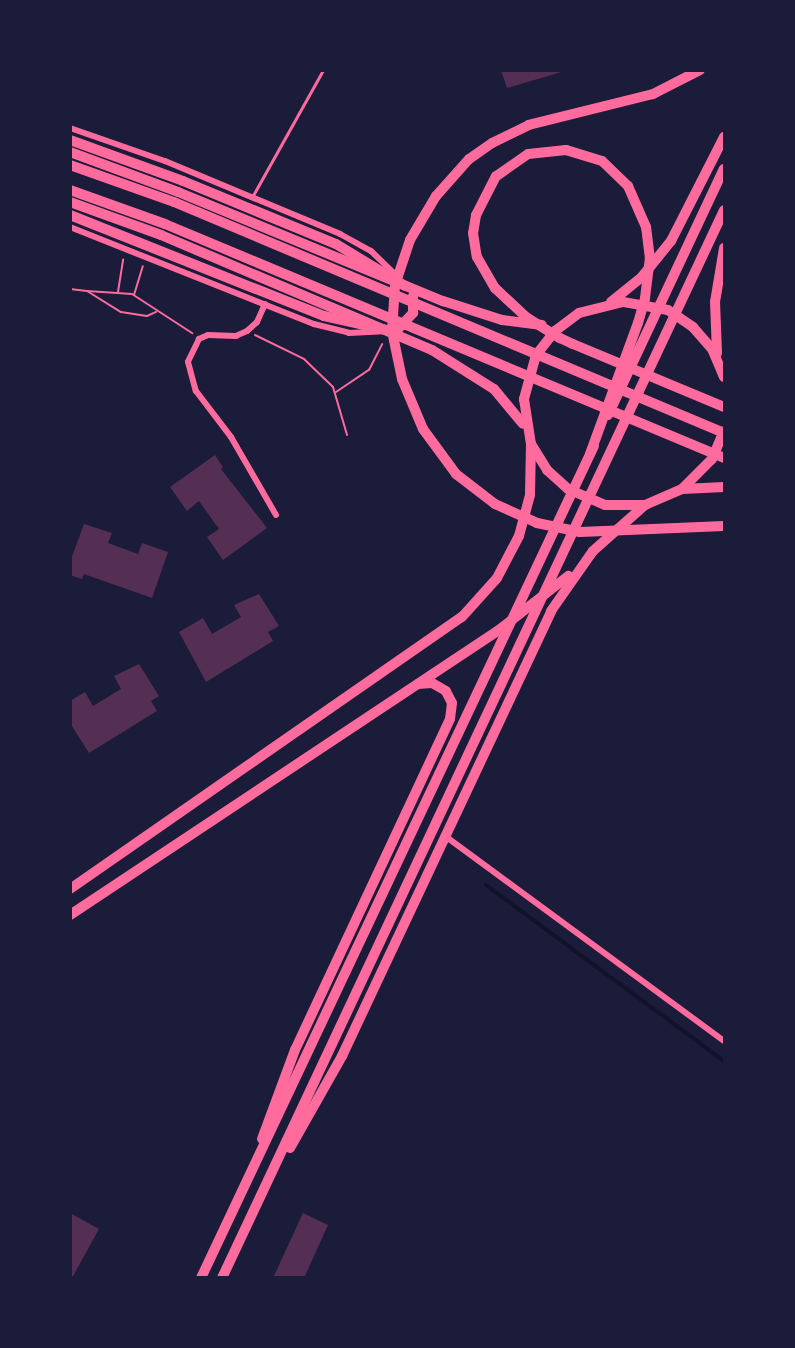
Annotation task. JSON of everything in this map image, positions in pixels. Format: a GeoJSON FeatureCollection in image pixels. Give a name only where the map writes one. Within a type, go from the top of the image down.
{"type":"FeatureCollection","features":[{"type":"Feature","properties":{"kind":"main road"},"geometry":{"type":"LineString","coordinates":[[700,70],[653,93],[529,125],[492,143],[469,159],[436,196],[410,240],[395,285],[392,331],[402,379],[423,429],[456,474],[495,504],[537,523],[580,532],[724,526]]}},
{"type":"Feature","properties":{"kind":"main road"},"geometry":{"type":"LineString","coordinates":[[70,152],[168,187],[405,286],[502,320],[542,325],[566,321],[608,303],[647,271],[683,223],[724,137]]}},
{"type":"Feature","properties":{"kind":"main road"},"geometry":{"type":"LineString","coordinates":[[70,140],[238,204],[343,248],[405,286],[413,297],[413,313],[402,327],[387,330],[324,316],[70,214]]}},
{"type":"Feature","properties":{"kind":"main road"},"geometry":{"type":"LineString","coordinates":[[591,454],[610,399],[622,367],[626,356],[638,323],[645,298],[650,259],[646,227],[628,186],[602,161],[566,150],[528,154],[496,176],[476,215],[473,233],[477,257],[495,288],[526,317],[560,338],[573,344],[595,353],[616,362],[627,367],[724,407]]}},
{"type":"Feature","properties":{"kind":"main road"},"geometry":{"type":"LineString","coordinates":[[70,165],[174,202],[724,432],[712,459],[682,489]]}},
{"type":"Feature","properties":{"kind":"main road"},"geometry":{"type":"LineString","coordinates":[[201,1278],[724,169]]}},
{"type":"Feature","properties":{"kind":"main road"},"geometry":{"type":"LineString","coordinates":[[70,190],[187,233],[724,458]]}},
{"type":"Feature","properties":{"kind":"main road"},"geometry":{"type":"LineString","coordinates":[[70,202],[387,330],[477,376],[508,403],[526,429]]}},
{"type":"Feature","properties":{"kind":"main road"},"geometry":{"type":"LineString","coordinates":[[222,1278],[724,210]]}},
{"type":"Feature","properties":{"kind":"main road"},"geometry":{"type":"LineString","coordinates":[[683,223],[684,241],[697,253],[711,254],[724,246]]}},
{"type":"Feature","properties":{"kind":"main road"},"geometry":{"type":"LineString","coordinates":[[724,246],[714,312],[719,362],[724,377]]}},
{"type":"Feature","properties":{"kind":"main road"},"geometry":{"type":"LineString","coordinates":[[608,303],[638,302],[668,310],[693,327],[719,362]]}},
{"type":"Feature","properties":{"kind":"main road"},"geometry":{"type":"LineString","coordinates":[[566,321],[544,342],[530,369],[524,399],[526,429],[531,444],[547,470],[580,496],[618,507],[645,505]]}},
{"type":"Feature","properties":{"kind":"main road"},"geometry":{"type":"LineString","coordinates":[[70,889],[462,617],[497,578],[519,536],[532,482],[531,444]]}},
{"type":"Feature","properties":{"kind":"main road"},"geometry":{"type":"LineString","coordinates":[[70,915],[525,611],[585,560],[615,528],[645,505],[682,489],[724,487]]}},
{"type":"Feature","properties":{"kind":"main road"},"geometry":{"type":"LineString","coordinates":[[268,1181],[336,1068],[551,611],[585,560]]}},
{"type":"Feature","properties":{"kind":"main road"},"geometry":{"type":"LineString","coordinates":[[252,1173],[295,1050],[452,713],[449,694],[432,683],[412,686]]}},
{"type":"Feature","properties":{"kind":"main road"},"geometry":{"type":"LineString","coordinates":[[437,747],[451,740],[466,742],[477,753],[479,765]]}},
{"type":"Feature","properties":{"kind":"street"},"geometry":{"type":"LineString","coordinates":[[70,128],[252,197],[357,242],[382,260],[405,286]]}},
{"type":"Feature","properties":{"kind":"street"},"geometry":{"type":"LineString","coordinates":[[70,227],[341,332],[387,330]]}},
{"type":"Feature","properties":{"kind":"street"},"geometry":{"type":"LineString","coordinates":[[265,304],[257,322],[247,331],[236,336],[208,335],[199,339],[188,362],[190,380],[231,437],[276,515]]}},
{"type":"Feature","properties":{"kind":"street"},"geometry":{"type":"LineString","coordinates":[[445,836],[724,1041]]}},
{"type":"Feature","properties":{"kind":"lane"},"geometry":{"type":"LineString","coordinates":[[252,197],[323,70]]}},
{"type":"Feature","properties":{"kind":"path"},"geometry":{"type":"LineString","coordinates":[[118,292],[125,247]]}},
{"type":"Feature","properties":{"kind":"path"},"geometry":{"type":"LineString","coordinates":[[134,295],[147,255]]}},
{"type":"Feature","properties":{"kind":"path"},"geometry":{"type":"LineString","coordinates":[[70,289],[134,295],[199,339]]}},
{"type":"Feature","properties":{"kind":"path"},"geometry":{"type":"LineString","coordinates":[[87,291],[121,312],[147,316],[157,312]]}},
{"type":"Feature","properties":{"kind":"path"},"geometry":{"type":"LineString","coordinates":[[335,392],[369,370],[387,330]]}},
{"type":"Feature","properties":{"kind":"path"},"geometry":{"type":"LineString","coordinates":[[247,331],[304,359],[335,392],[347,435]]}},
{"type":"Feature","properties":{"kind":"building"},"geometry":{"type":"Polygon","coordinates":[[[501,70],[565,70],[565,71],[507,88],[501,70]]]}},
{"type":"Feature","properties":{"kind":"building"},"geometry":{"type":"Polygon","coordinates":[[[215,455],[223,467],[221,469],[267,528],[223,560],[207,537],[219,529],[199,501],[187,511],[170,487],[215,455]]]}},
{"type":"Feature","properties":{"kind":"building"},"geometry":{"type":"Polygon","coordinates":[[[84,524],[112,533],[108,543],[138,554],[142,543],[168,552],[152,598],[84,574],[82,579],[70,575],[70,562],[84,524]]]}},
{"type":"Feature","properties":{"kind":"building"},"geometry":{"type":"Polygon","coordinates":[[[259,594],[279,626],[268,632],[273,641],[206,682],[179,632],[203,618],[212,634],[241,617],[234,605],[259,594]]]}},
{"type":"Feature","properties":{"kind":"building"},"geometry":{"type":"Polygon","coordinates":[[[139,664],[159,696],[151,701],[157,711],[89,753],[70,723],[70,701],[85,692],[93,706],[121,689],[114,676],[139,664]]]}},
{"type":"Feature","properties":{"kind":"building"},"geometry":{"type":"Polygon","coordinates":[[[70,1213],[99,1229],[72,1278],[70,1278],[70,1213]]]}},
{"type":"Feature","properties":{"kind":"building"},"geometry":{"type":"Polygon","coordinates":[[[303,1213],[328,1225],[304,1278],[273,1278],[303,1213]]]}},
{"type":"Feature","properties":{"kind":"waterway"},"geometry":{"type":"LineString","coordinates":[[486,885],[724,1061]]}}]}
